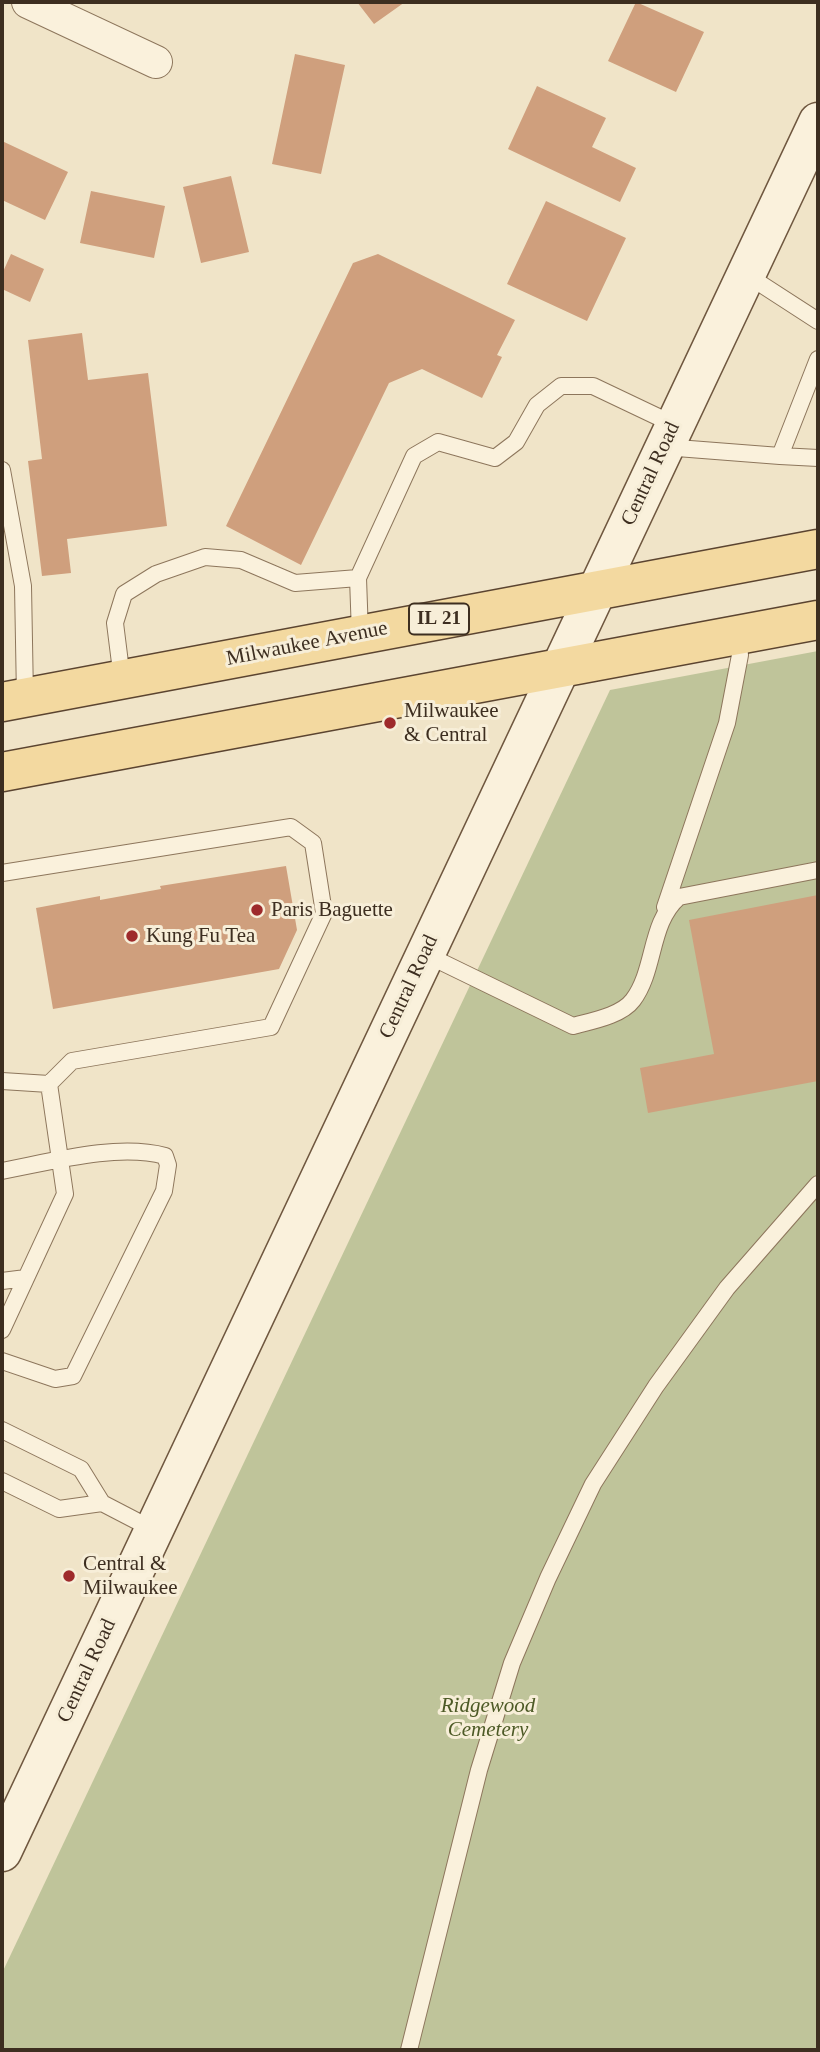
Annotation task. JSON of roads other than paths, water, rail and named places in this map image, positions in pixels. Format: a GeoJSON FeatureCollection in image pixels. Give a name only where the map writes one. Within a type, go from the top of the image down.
{"type":"FeatureCollection","features":[{"type":"Feature","properties":{"kind":"main road","name":"Central Road"},"geometry":{"type":"LineString","coordinates":[[2,1852],[818,122]]}},
{"type":"Feature","properties":{"kind":"main road","name":"Milwaukee Avenue"},"geometry":{"type":"LineString","coordinates":[[14,700],[818,549]]}},
{"type":"Feature","properties":{"kind":"main road"},"geometry":{"type":"LineString","coordinates":[[2,772],[558,671],[818,620]]}},
{"type":"Feature","properties":{"kind":"street"},"geometry":{"type":"LineString","coordinates":[[27,2],[156,62]]}},
{"type":"Feature","properties":{"kind":"lane"},"geometry":{"type":"LineString","coordinates":[[746,275],[818,321]]}},
{"type":"Feature","properties":{"kind":"lane"},"geometry":{"type":"LineString","coordinates":[[780,456],[818,359]]}},
{"type":"Feature","properties":{"kind":"lane"},"geometry":{"type":"LineString","coordinates":[[359,634],[358,578],[414,456],[438,442],[495,458],[516,442],[537,405],[561,386],[593,386],[669,436],[780,456],[818,458]]}},
{"type":"Feature","properties":{"kind":"lane"},"geometry":{"type":"LineString","coordinates":[[2,470],[23,586],[14,700]]}},
{"type":"Feature","properties":{"kind":"lane"},"geometry":{"type":"LineString","coordinates":[[122,679],[115,623],[124,594],[156,574],[205,557],[241,560],[295,583],[358,578]]}},
{"type":"Feature","properties":{"kind":"lane"},"geometry":{"type":"LineString","coordinates":[[424,954],[573,1026],[605,1017],[632,1002],[649,965],[727,723],[740,655],[738,635]]}},
{"type":"Feature","properties":{"kind":"lane"},"geometry":{"type":"LineString","coordinates":[[2,873],[291,827],[313,843],[324,913],[271,1027],[72,1061],[49,1084],[2,1081]]}},
{"type":"Feature","properties":{"kind":"lane"},"geometry":{"type":"LineString","coordinates":[[665,910],[679,897],[818,870]]}},
{"type":"Feature","properties":{"kind":"lane"},"geometry":{"type":"LineString","coordinates":[[2,1329],[65,1194],[49,1084]]}},
{"type":"Feature","properties":{"kind":"lane"},"geometry":{"type":"LineString","coordinates":[[2,1171],[60,1160],[143,1150],[165,1156],[168,1165],[164,1191],[73,1376],[55,1379],[2,1361]]}},
{"type":"Feature","properties":{"kind":"lane"},"geometry":{"type":"LineString","coordinates":[[409,2050],[479,1770],[512,1663],[548,1578],[593,1484],[656,1386],[727,1288],[818,1184]]}},
{"type":"Feature","properties":{"kind":"lane"},"geometry":{"type":"LineString","coordinates":[[2,1281],[26,1278]]}},
{"type":"Feature","properties":{"kind":"lane"},"geometry":{"type":"LineString","coordinates":[[2,1430],[81,1469],[102,1503],[154,1530]]}},
{"type":"Feature","properties":{"kind":"lane"},"geometry":{"type":"LineString","coordinates":[[2,1481],[59,1509],[102,1503]]}},
{"type":"Feature","properties":{"kind":"place","name":"Milwaukee & Central"},"geometry":{"type":"Point","coordinates":[390,723]}},
{"type":"Feature","properties":{"kind":"place","name":"Paris Baguette"},"geometry":{"type":"Point","coordinates":[257,910]}},
{"type":"Feature","properties":{"kind":"place","name":"Kung Fu Tea"},"geometry":{"type":"Point","coordinates":[132,936]}},
{"type":"Feature","properties":{"kind":"place","name":"Central & Milwaukee"},"geometry":{"type":"Point","coordinates":[69,1576]}},
{"type":"Feature","properties":{"kind":"park label","name":"Ridgewood Cemetery"},"geometry":{"type":"Point","coordinates":[488,1718]}}]}
